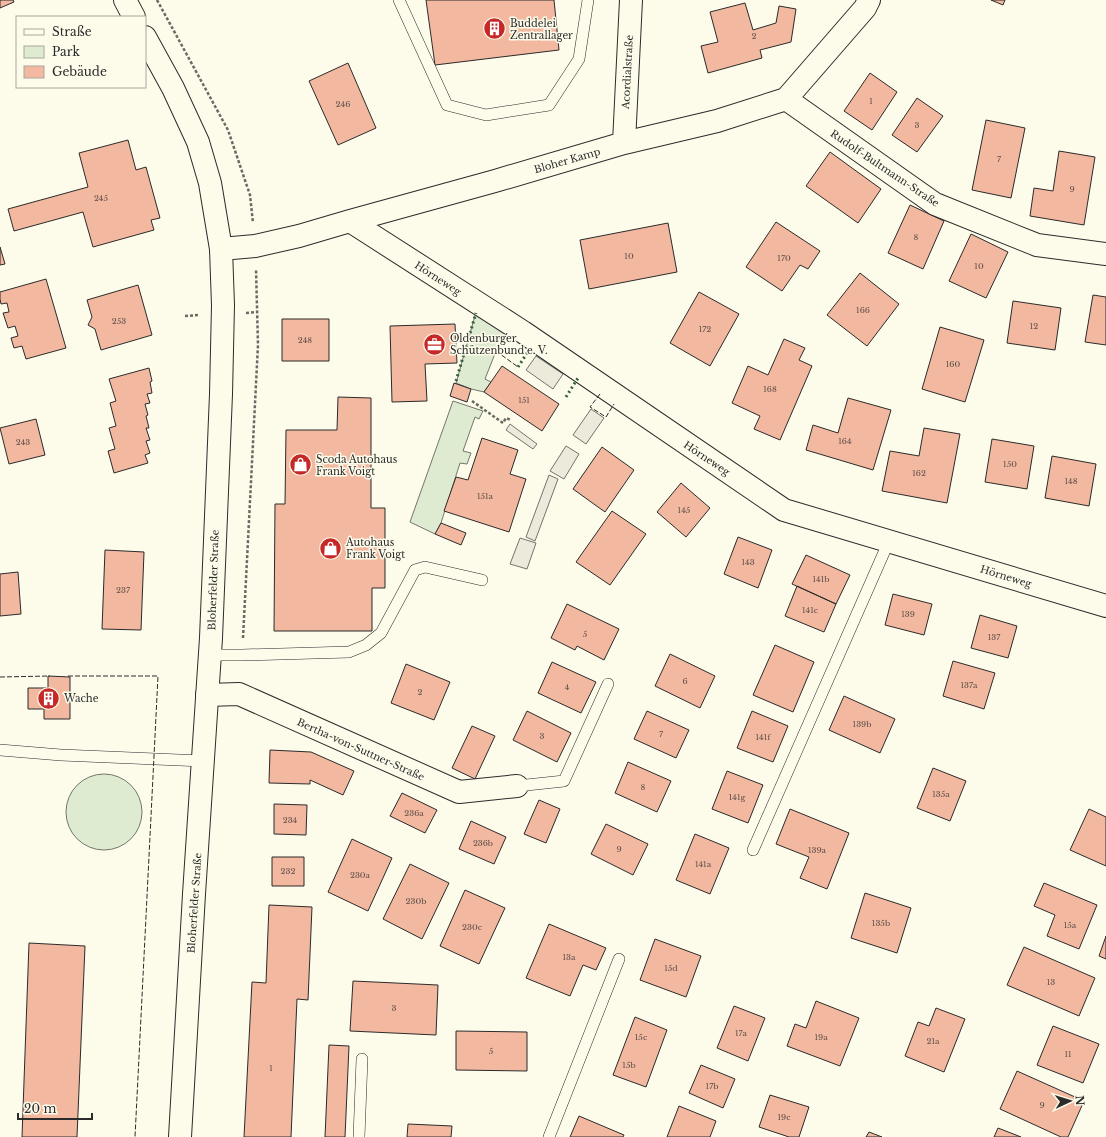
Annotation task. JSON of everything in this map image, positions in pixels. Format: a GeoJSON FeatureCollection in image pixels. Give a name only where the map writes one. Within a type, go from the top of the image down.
{"type":"FeatureCollection","features":[{"type":"Feature","properties":{"kind":"street"},"geometry":{"type":"LineString","coordinates":[[125,0],[133,16]]}},
{"type":"Feature","properties":{"kind":"street","name":"Acordialstraße"},"geometry":{"type":"LineString","coordinates":[[624,143],[631,0]]}},
{"type":"Feature","properties":{"kind":"street"},"geometry":{"type":"LineString","coordinates":[[786,99],[865,8],[870,0]]}},
{"type":"Feature","properties":{"kind":"street","name":"Bloherfelder Straße"},"geometry":{"type":"LineString","coordinates":[[146,39],[173,88],[198,142],[210,183],[221,249],[223,314],[222,387],[210,654],[180,1137]]}},
{"type":"Feature","properties":{"kind":"street","name":"Bloher Kamp"},"geometry":{"type":"LineString","coordinates":[[221,249],[255,246],[299,236],[624,143],[717,122],[786,99]]}},
{"type":"Feature","properties":{"kind":"street","name":"Rudolf-Bultmann-Straße"},"geometry":{"type":"LineString","coordinates":[[786,99],[935,204],[1037,245],[1106,254]]}},
{"type":"Feature","properties":{"kind":"street","name":"Hörneweg"},"geometry":{"type":"LineString","coordinates":[[350,221],[523,332],[784,510],[1106,606]]}},
{"type":"Feature","properties":{"kind":"street","name":"Bertha-von-Suttner-Straße"},"geometry":{"type":"LineString","coordinates":[[208,695],[239,694],[459,792],[517,786]]}},
{"type":"Feature","properties":{"kind":"lane"},"geometry":{"type":"LineString","coordinates":[[399,0],[447,105],[486,115],[549,105],[579,59],[588,0]]}},
{"type":"Feature","properties":{"kind":"lane"},"geometry":{"type":"LineString","coordinates":[[753,850],[889,541]]}},
{"type":"Feature","properties":{"kind":"lane"},"geometry":{"type":"LineString","coordinates":[[210,654],[242,655],[349,652],[366,645],[381,633],[415,570],[425,567],[482,580]]}},
{"type":"Feature","properties":{"kind":"lane"},"geometry":{"type":"LineString","coordinates":[[517,786],[564,781],[608,684]]}},
{"type":"Feature","properties":{"kind":"lane"},"geometry":{"type":"LineString","coordinates":[[0,750],[68,756],[203,761]]}},
{"type":"Feature","properties":{"kind":"lane"},"geometry":{"type":"LineString","coordinates":[[549,1137],[619,959]]}},
{"type":"Feature","properties":{"kind":"lane"},"geometry":{"type":"LineString","coordinates":[[359,1137],[362,1059]]}},
{"type":"Feature","properties":{"kind":"path"},"geometry":{"type":"LineString","coordinates":[[472,401],[503,422],[506,418],[511,420]]}},
{"type":"Feature","properties":{"kind":"green space"},"geometry":{"type":"Polygon","coordinates":[[[476,312],[508,332],[496,351],[485,379],[491,382],[484,392],[456,383],[476,312]]]}},
{"type":"Feature","properties":{"kind":"green space"},"geometry":{"type":"Polygon","coordinates":[[[453,401],[483,411],[479,419],[475,417],[463,451],[471,453],[467,464],[460,463],[441,523],[435,534],[410,522],[453,401]]]}},
{"type":"Feature","properties":{"kind":"green space"},"geometry":{"type":"Polygon","coordinates":[[[97,774],[111,774],[125,780],[136,791],[142,805],[142,819],[139,827],[131,839],[125,844],[111,850],[97,850],[83,844],[72,833],[66,819],[66,805],[72,791],[83,780],[97,774]]]}},
{"type":"Feature","properties":{"kind":"shaded area"},"geometry":{"type":"Polygon","coordinates":[[[536,356],[563,374],[553,389],[526,370],[536,356]]]}},
{"type":"Feature","properties":{"kind":"shaded area"},"geometry":{"type":"Polygon","coordinates":[[[591,409],[604,418],[586,444],[573,435],[591,409]]]}},
{"type":"Feature","properties":{"kind":"shaded area"},"geometry":{"type":"Polygon","coordinates":[[[510,424],[537,444],[533,449],[506,430],[510,424]]]}},
{"type":"Feature","properties":{"kind":"shaded area"},"geometry":{"type":"Polygon","coordinates":[[[566,446],[579,454],[564,479],[550,471],[566,446]]]}},
{"type":"Feature","properties":{"kind":"shaded area"},"geometry":{"type":"Polygon","coordinates":[[[549,475],[558,479],[535,541],[526,537],[549,475]]]}},
{"type":"Feature","properties":{"kind":"shaded area"},"geometry":{"type":"Polygon","coordinates":[[[520,538],[536,543],[527,569],[510,564],[520,538]]]}},
{"type":"Feature","properties":{"kind":"building"},"geometry":{"type":"Polygon","coordinates":[[[0,0],[13,0],[14,2],[0,8],[0,0]]]}},
{"type":"Feature","properties":{"kind":"building","name":"Buddelei Zentrallager"},"geometry":{"type":"Polygon","coordinates":[[[426,0],[554,0],[559,50],[435,65],[426,0]]]}},
{"type":"Feature","properties":{"kind":"building"},"geometry":{"type":"Polygon","coordinates":[[[991,0],[1005,0],[1003,5],[991,0]]]}},
{"type":"Feature","properties":{"kind":"building"},"geometry":{"type":"Polygon","coordinates":[[[745,3],[753,30],[776,23],[779,6],[796,9],[791,42],[760,50],[762,58],[708,73],[701,46],[718,42],[710,12],[745,3]]]}},
{"type":"Feature","properties":{"kind":"building"},"geometry":{"type":"Polygon","coordinates":[[[348,63],[376,128],[338,145],[309,81],[348,63]]]}},
{"type":"Feature","properties":{"kind":"building"},"geometry":{"type":"Polygon","coordinates":[[[870,73],[897,92],[872,130],[844,111],[870,73]]]}},
{"type":"Feature","properties":{"kind":"building"},"geometry":{"type":"Polygon","coordinates":[[[917,98],[943,116],[917,152],[892,135],[917,98]]]}},
{"type":"Feature","properties":{"kind":"building"},"geometry":{"type":"Polygon","coordinates":[[[986,120],[1025,128],[1011,198],[972,190],[986,120]]]}},
{"type":"Feature","properties":{"kind":"building"},"geometry":{"type":"Polygon","coordinates":[[[128,140],[136,170],[146,167],[160,218],[151,220],[154,230],[93,247],[83,212],[14,231],[8,209],[88,187],[79,153],[128,140]]]}},
{"type":"Feature","properties":{"kind":"building"},"geometry":{"type":"Polygon","coordinates":[[[1059,151],[1095,157],[1084,225],[1030,216],[1034,188],[1053,191],[1059,151]]]}},
{"type":"Feature","properties":{"kind":"building"},"geometry":{"type":"Polygon","coordinates":[[[830,152],[881,189],[858,223],[806,186],[830,152]]]}},
{"type":"Feature","properties":{"kind":"building"},"geometry":{"type":"Polygon","coordinates":[[[910,205],[944,221],[923,269],[888,253],[910,205]]]}},
{"type":"Feature","properties":{"kind":"building"},"geometry":{"type":"Polygon","coordinates":[[[776,222],[820,251],[808,269],[800,265],[782,291],[746,267],[776,222]]]}},
{"type":"Feature","properties":{"kind":"building"},"geometry":{"type":"Polygon","coordinates":[[[668,223],[677,272],[589,289],[580,240],[668,223]]]}},
{"type":"Feature","properties":{"kind":"building"},"geometry":{"type":"Polygon","coordinates":[[[971,234],[1008,252],[986,298],[949,281],[971,234]]]}},
{"type":"Feature","properties":{"kind":"building"},"geometry":{"type":"Polygon","coordinates":[[[0,247],[5,264],[0,265],[0,247]]]}},
{"type":"Feature","properties":{"kind":"building"},"geometry":{"type":"Polygon","coordinates":[[[860,273],[899,304],[867,346],[827,315],[860,273]]]}},
{"type":"Feature","properties":{"kind":"building"},"geometry":{"type":"Polygon","coordinates":[[[46,279],[66,348],[26,359],[22,346],[14,348],[11,338],[18,336],[15,326],[8,328],[3,313],[9,312],[7,303],[1,304],[0,292],[46,279]]]}},
{"type":"Feature","properties":{"kind":"building"},"geometry":{"type":"Polygon","coordinates":[[[138,285],[152,335],[101,350],[95,329],[88,325],[92,317],[87,300],[138,285]]]}},
{"type":"Feature","properties":{"kind":"building"},"geometry":{"type":"Polygon","coordinates":[[[699,292],[739,314],[710,366],[670,343],[699,292]]]}},
{"type":"Feature","properties":{"kind":"building"},"geometry":{"type":"Polygon","coordinates":[[[1093,295],[1106,297],[1106,345],[1085,342],[1093,295]]]}},
{"type":"Feature","properties":{"kind":"building"},"geometry":{"type":"Polygon","coordinates":[[[1013,301],[1061,308],[1055,350],[1007,343],[1013,301]]]}},
{"type":"Feature","properties":{"kind":"building"},"geometry":{"type":"Polygon","coordinates":[[[282,319],[329,319],[329,361],[282,361],[282,319]]]}},
{"type":"Feature","properties":{"kind":"building"},"geometry":{"type":"Polygon","coordinates":[[[455,324],[457,363],[425,364],[427,401],[392,402],[390,326],[455,324]]]}},
{"type":"Feature","properties":{"kind":"building"},"geometry":{"type":"Polygon","coordinates":[[[940,327],[984,340],[965,402],[922,389],[940,327]]]}},
{"type":"Feature","properties":{"kind":"building"},"geometry":{"type":"Polygon","coordinates":[[[784,339],[805,348],[799,360],[812,366],[780,440],[754,429],[760,416],[732,403],[748,366],[768,375],[784,339]]]}},
{"type":"Feature","properties":{"kind":"building"},"geometry":{"type":"Polygon","coordinates":[[[502,366],[559,404],[542,431],[484,392],[502,366]]]}},
{"type":"Feature","properties":{"kind":"building"},"geometry":{"type":"Polygon","coordinates":[[[149,368],[152,381],[150,382],[152,393],[147,394],[150,403],[145,404],[149,428],[146,428],[150,440],[146,441],[150,453],[145,455],[148,463],[114,473],[108,451],[115,449],[109,428],[116,426],[110,403],[116,401],[109,379],[149,368]]]}},
{"type":"Feature","properties":{"kind":"building"},"geometry":{"type":"Polygon","coordinates":[[[454,383],[471,389],[467,402],[450,396],[454,383]]]}},
{"type":"Feature","properties":{"kind":"building","name":"Autohaus Frank Voigt"},"geometry":{"type":"Polygon","coordinates":[[[338,397],[371,398],[371,508],[385,508],[385,588],[372,588],[372,631],[274,631],[275,504],[285,504],[286,430],[337,430],[338,397]]]}},
{"type":"Feature","properties":{"kind":"building"},"geometry":{"type":"Polygon","coordinates":[[[848,398],[891,410],[873,470],[806,450],[813,425],[838,433],[848,398]]]}},
{"type":"Feature","properties":{"kind":"building"},"geometry":{"type":"Polygon","coordinates":[[[36,419],[45,455],[9,464],[0,428],[36,419]]]}},
{"type":"Feature","properties":{"kind":"building"},"geometry":{"type":"Polygon","coordinates":[[[924,428],[960,434],[947,503],[882,491],[890,451],[919,456],[924,428]]]}},
{"type":"Feature","properties":{"kind":"building"},"geometry":{"type":"Polygon","coordinates":[[[482,438],[518,450],[510,474],[526,479],[509,532],[444,511],[456,477],[468,480],[482,438]]]}},
{"type":"Feature","properties":{"kind":"building"},"geometry":{"type":"Polygon","coordinates":[[[992,439],[1034,446],[1027,489],[985,482],[992,439]]]}},
{"type":"Feature","properties":{"kind":"building"},"geometry":{"type":"Polygon","coordinates":[[[602,447],[634,470],[605,512],[573,489],[602,447]]]}},
{"type":"Feature","properties":{"kind":"building"},"geometry":{"type":"Polygon","coordinates":[[[1052,456],[1096,464],[1089,506],[1045,498],[1052,456]]]}},
{"type":"Feature","properties":{"kind":"building"},"geometry":{"type":"Polygon","coordinates":[[[681,483],[710,508],[686,537],[657,512],[681,483]]]}},
{"type":"Feature","properties":{"kind":"building"},"geometry":{"type":"Polygon","coordinates":[[[612,511],[646,534],[610,585],[576,562],[612,511]]]}},
{"type":"Feature","properties":{"kind":"building"},"geometry":{"type":"Polygon","coordinates":[[[441,523],[466,533],[461,545],[435,534],[441,523]]]}},
{"type":"Feature","properties":{"kind":"building"},"geometry":{"type":"Polygon","coordinates":[[[738,537],[772,550],[758,588],[724,574],[738,537]]]}},
{"type":"Feature","properties":{"kind":"building"},"geometry":{"type":"Polygon","coordinates":[[[105,550],[144,552],[141,630],[102,629],[105,550]]]}},
{"type":"Feature","properties":{"kind":"building"},"geometry":{"type":"Polygon","coordinates":[[[806,555],[850,575],[836,604],[792,584],[806,555]]]}},
{"type":"Feature","properties":{"kind":"building"},"geometry":{"type":"Polygon","coordinates":[[[18,572],[21,614],[0,616],[0,574],[18,572]]]}},
{"type":"Feature","properties":{"kind":"building"},"geometry":{"type":"Polygon","coordinates":[[[797,586],[836,604],[824,632],[785,616],[797,586]]]}},
{"type":"Feature","properties":{"kind":"building"},"geometry":{"type":"Polygon","coordinates":[[[893,594],[932,604],[924,635],[885,625],[893,594]]]}},
{"type":"Feature","properties":{"kind":"building"},"geometry":{"type":"Polygon","coordinates":[[[567,604],[619,629],[604,660],[577,646],[575,650],[551,638],[567,604]]]}},
{"type":"Feature","properties":{"kind":"building"},"geometry":{"type":"Polygon","coordinates":[[[980,615],[1017,626],[1008,658],[971,648],[980,615]]]}},
{"type":"Feature","properties":{"kind":"building"},"geometry":{"type":"Polygon","coordinates":[[[775,645],[814,662],[793,712],[753,695],[775,645]]]}},
{"type":"Feature","properties":{"kind":"building"},"geometry":{"type":"Polygon","coordinates":[[[670,654],[715,676],[700,708],[655,686],[670,654]]]}},
{"type":"Feature","properties":{"kind":"building"},"geometry":{"type":"Polygon","coordinates":[[[953,661],[995,673],[984,709],[943,696],[953,661]]]}},
{"type":"Feature","properties":{"kind":"building"},"geometry":{"type":"Polygon","coordinates":[[[552,662],[596,682],[581,713],[538,693],[552,662]]]}},
{"type":"Feature","properties":{"kind":"building"},"geometry":{"type":"Polygon","coordinates":[[[406,664],[450,682],[434,720],[391,703],[406,664]]]}},
{"type":"Feature","properties":{"kind":"building","name":"Wache"},"geometry":{"type":"Polygon","coordinates":[[[48,676],[70,677],[70,719],[44,719],[44,709],[28,709],[28,688],[48,688],[48,676]]]}},
{"type":"Feature","properties":{"kind":"building"},"geometry":{"type":"Polygon","coordinates":[[[844,696],[895,719],[880,753],[829,730],[844,696]]]}},
{"type":"Feature","properties":{"kind":"building"},"geometry":{"type":"Polygon","coordinates":[[[527,711],[571,733],[557,762],[513,740],[527,711]]]}},
{"type":"Feature","properties":{"kind":"building"},"geometry":{"type":"Polygon","coordinates":[[[647,711],[689,730],[676,758],[634,739],[647,711]]]}},
{"type":"Feature","properties":{"kind":"building"},"geometry":{"type":"Polygon","coordinates":[[[752,711],[788,726],[773,762],[737,748],[752,711]]]}},
{"type":"Feature","properties":{"kind":"building"},"geometry":{"type":"Polygon","coordinates":[[[472,726],[495,736],[475,779],[452,768],[472,726]]]}},
{"type":"Feature","properties":{"kind":"building"},"geometry":{"type":"Polygon","coordinates":[[[270,750],[311,752],[354,771],[343,795],[310,780],[310,784],[269,783],[270,750]]]}},
{"type":"Feature","properties":{"kind":"building"},"geometry":{"type":"Polygon","coordinates":[[[628,762],[671,781],[657,812],[615,793],[628,762]]]}},
{"type":"Feature","properties":{"kind":"building"},"geometry":{"type":"Polygon","coordinates":[[[933,768],[966,781],[950,821],[917,808],[933,768]]]}},
{"type":"Feature","properties":{"kind":"building"},"geometry":{"type":"Polygon","coordinates":[[[727,771],[763,785],[748,823],[712,809],[727,771]]]}},
{"type":"Feature","properties":{"kind":"building"},"geometry":{"type":"Polygon","coordinates":[[[402,793],[437,810],[425,833],[390,816],[402,793]]]}},
{"type":"Feature","properties":{"kind":"building"},"geometry":{"type":"Polygon","coordinates":[[[539,800],[560,809],[546,843],[524,834],[539,800]]]}},
{"type":"Feature","properties":{"kind":"building"},"geometry":{"type":"Polygon","coordinates":[[[274,804],[307,805],[306,835],[274,834],[274,804]]]}},
{"type":"Feature","properties":{"kind":"building"},"geometry":{"type":"Polygon","coordinates":[[[790,809],[849,833],[827,889],[800,878],[809,857],[776,844],[790,809]]]}},
{"type":"Feature","properties":{"kind":"building"},"geometry":{"type":"Polygon","coordinates":[[[1089,809],[1106,817],[1106,866],[1070,850],[1089,809]]]}},
{"type":"Feature","properties":{"kind":"building"},"geometry":{"type":"Polygon","coordinates":[[[471,821],[506,837],[494,864],[459,849],[471,821]]]}},
{"type":"Feature","properties":{"kind":"building"},"geometry":{"type":"Polygon","coordinates":[[[606,824],[648,844],[633,875],[591,854],[606,824]]]}},
{"type":"Feature","properties":{"kind":"building"},"geometry":{"type":"Polygon","coordinates":[[[695,834],[729,848],[710,894],[676,880],[695,834]]]}},
{"type":"Feature","properties":{"kind":"building"},"geometry":{"type":"Polygon","coordinates":[[[352,839],[392,858],[368,911],[328,892],[352,839]]]}},
{"type":"Feature","properties":{"kind":"building"},"geometry":{"type":"Polygon","coordinates":[[[272,857],[304,857],[304,886],[272,886],[272,857]]]}},
{"type":"Feature","properties":{"kind":"building"},"geometry":{"type":"Polygon","coordinates":[[[410,864],[449,883],[422,939],[383,919],[410,864]]]}},
{"type":"Feature","properties":{"kind":"building"},"geometry":{"type":"Polygon","coordinates":[[[1044,883],[1097,905],[1079,949],[1047,936],[1055,915],[1034,906],[1044,883]]]}},
{"type":"Feature","properties":{"kind":"building"},"geometry":{"type":"Polygon","coordinates":[[[465,890],[505,908],[479,964],[440,946],[465,890]]]}},
{"type":"Feature","properties":{"kind":"building"},"geometry":{"type":"Polygon","coordinates":[[[865,893],[911,908],[897,953],[851,938],[865,893]]]}},
{"type":"Feature","properties":{"kind":"building"},"geometry":{"type":"Polygon","coordinates":[[[269,905],[312,907],[308,1000],[297,999],[291,1137],[244,1137],[252,982],[266,983],[269,905]]]}},
{"type":"Feature","properties":{"kind":"building"},"geometry":{"type":"Polygon","coordinates":[[[549,924],[606,948],[596,970],[583,965],[570,996],[526,978],[549,924]]]}},
{"type":"Feature","properties":{"kind":"building"},"geometry":{"type":"Polygon","coordinates":[[[1106,936],[1106,959],[1099,956],[1106,936]]]}},
{"type":"Feature","properties":{"kind":"building"},"geometry":{"type":"Polygon","coordinates":[[[655,939],[701,956],[686,997],[640,980],[655,939]]]}},
{"type":"Feature","properties":{"kind":"building"},"geometry":{"type":"Polygon","coordinates":[[[29,943],[85,946],[77,1137],[22,1137],[29,943]]]}},
{"type":"Feature","properties":{"kind":"building"},"geometry":{"type":"Polygon","coordinates":[[[1024,947],[1095,978],[1079,1016],[1007,985],[1024,947]]]}},
{"type":"Feature","properties":{"kind":"building"},"geometry":{"type":"Polygon","coordinates":[[[353,981],[438,985],[436,1035],[350,1031],[353,981]]]}},
{"type":"Feature","properties":{"kind":"building"},"geometry":{"type":"Polygon","coordinates":[[[816,1001],[859,1018],[840,1066],[787,1046],[795,1024],[806,1028],[816,1001]]]}},
{"type":"Feature","properties":{"kind":"building"},"geometry":{"type":"Polygon","coordinates":[[[734,1006],[765,1018],[748,1061],[717,1048],[734,1006]]]}},
{"type":"Feature","properties":{"kind":"building"},"geometry":{"type":"Polygon","coordinates":[[[936,1008],[965,1019],[944,1072],[905,1056],[918,1022],[929,1026],[936,1008]]]}},
{"type":"Feature","properties":{"kind":"building"},"geometry":{"type":"Polygon","coordinates":[[[635,1017],[667,1030],[646,1087],[613,1075],[635,1017]]]}},
{"type":"Feature","properties":{"kind":"building"},"geometry":{"type":"Polygon","coordinates":[[[1053,1026],[1099,1044],[1083,1083],[1037,1065],[1053,1026]]]}},
{"type":"Feature","properties":{"kind":"building"},"geometry":{"type":"Polygon","coordinates":[[[456,1031],[527,1032],[527,1071],[456,1070],[456,1031]]]}},
{"type":"Feature","properties":{"kind":"building"},"geometry":{"type":"Polygon","coordinates":[[[329,1045],[349,1046],[345,1137],[325,1137],[329,1045]]]}},
{"type":"Feature","properties":{"kind":"building"},"geometry":{"type":"Polygon","coordinates":[[[701,1065],[735,1079],[723,1108],[689,1093],[701,1065]]]}},
{"type":"Feature","properties":{"kind":"building"},"geometry":{"type":"Polygon","coordinates":[[[1017,1071],[1084,1101],[1068,1137],[1061,1137],[1000,1109],[1017,1071]]]}},
{"type":"Feature","properties":{"kind":"building"},"geometry":{"type":"Polygon","coordinates":[[[770,1095],[809,1107],[799,1137],[789,1137],[759,1127],[770,1095]]]}},
{"type":"Feature","properties":{"kind":"building"},"geometry":{"type":"Polygon","coordinates":[[[679,1106],[716,1121],[710,1137],[667,1137],[679,1106]]]}},
{"type":"Feature","properties":{"kind":"building"},"geometry":{"type":"Polygon","coordinates":[[[579,1116],[624,1135],[623,1137],[570,1137],[579,1116]]]}},
{"type":"Feature","properties":{"kind":"building"},"geometry":{"type":"Polygon","coordinates":[[[408,1124],[452,1126],[451,1137],[407,1137],[408,1124]]]}},
{"type":"Feature","properties":{"kind":"building"},"geometry":{"type":"Polygon","coordinates":[[[998,1128],[1021,1137],[994,1137],[998,1128]]]}},
{"type":"Feature","properties":{"kind":"building"},"geometry":{"type":"Polygon","coordinates":[[[869,1132],[882,1137],[866,1137],[869,1132]]]}},
{"type":"Feature","properties":{"kind":"hedge"},"geometry":{"type":"LineString","coordinates":[[456,381],[476,313]]}},
{"type":"Feature","properties":{"kind":"hedge"},"geometry":{"type":"LineString","coordinates":[[518,367],[531,347]]}},
{"type":"Feature","properties":{"kind":"hedge"},"geometry":{"type":"LineString","coordinates":[[566,397],[578,378]]}},
{"type":"Feature","properties":{"kind":"fence"},"geometry":{"type":"LineString","coordinates":[[507,333],[496,351],[518,367]]}},
{"type":"Feature","properties":{"kind":"fence"},"geometry":{"type":"LineString","coordinates":[[600,394],[590,407],[606,417],[614,404]]}},
{"type":"Feature","properties":{"kind":"fence"},"geometry":{"type":"LineString","coordinates":[[0,677],[50,676]]}},
{"type":"Feature","properties":{"kind":"fence"},"geometry":{"type":"LineString","coordinates":[[68,676],[158,676],[135,1137]]}},
{"type":"Feature","properties":{"kind":"place","name":"Buddelei Zentrallager"},"geometry":{"type":"Point","coordinates":[494,29]}},
{"type":"Feature","properties":{"kind":"place","name":"Oldenburger Schützenbund e. V."},"geometry":{"type":"Point","coordinates":[434,344]}},
{"type":"Feature","properties":{"kind":"place","name":"Scoda Autohaus Frank Voigt"},"geometry":{"type":"Point","coordinates":[300,465]}},
{"type":"Feature","properties":{"kind":"place","name":"Autohaus Frank Voigt"},"geometry":{"type":"Point","coordinates":[330,548]}},
{"type":"Feature","properties":{"kind":"place","name":"Wache"},"geometry":{"type":"Point","coordinates":[49,698]}}]}
